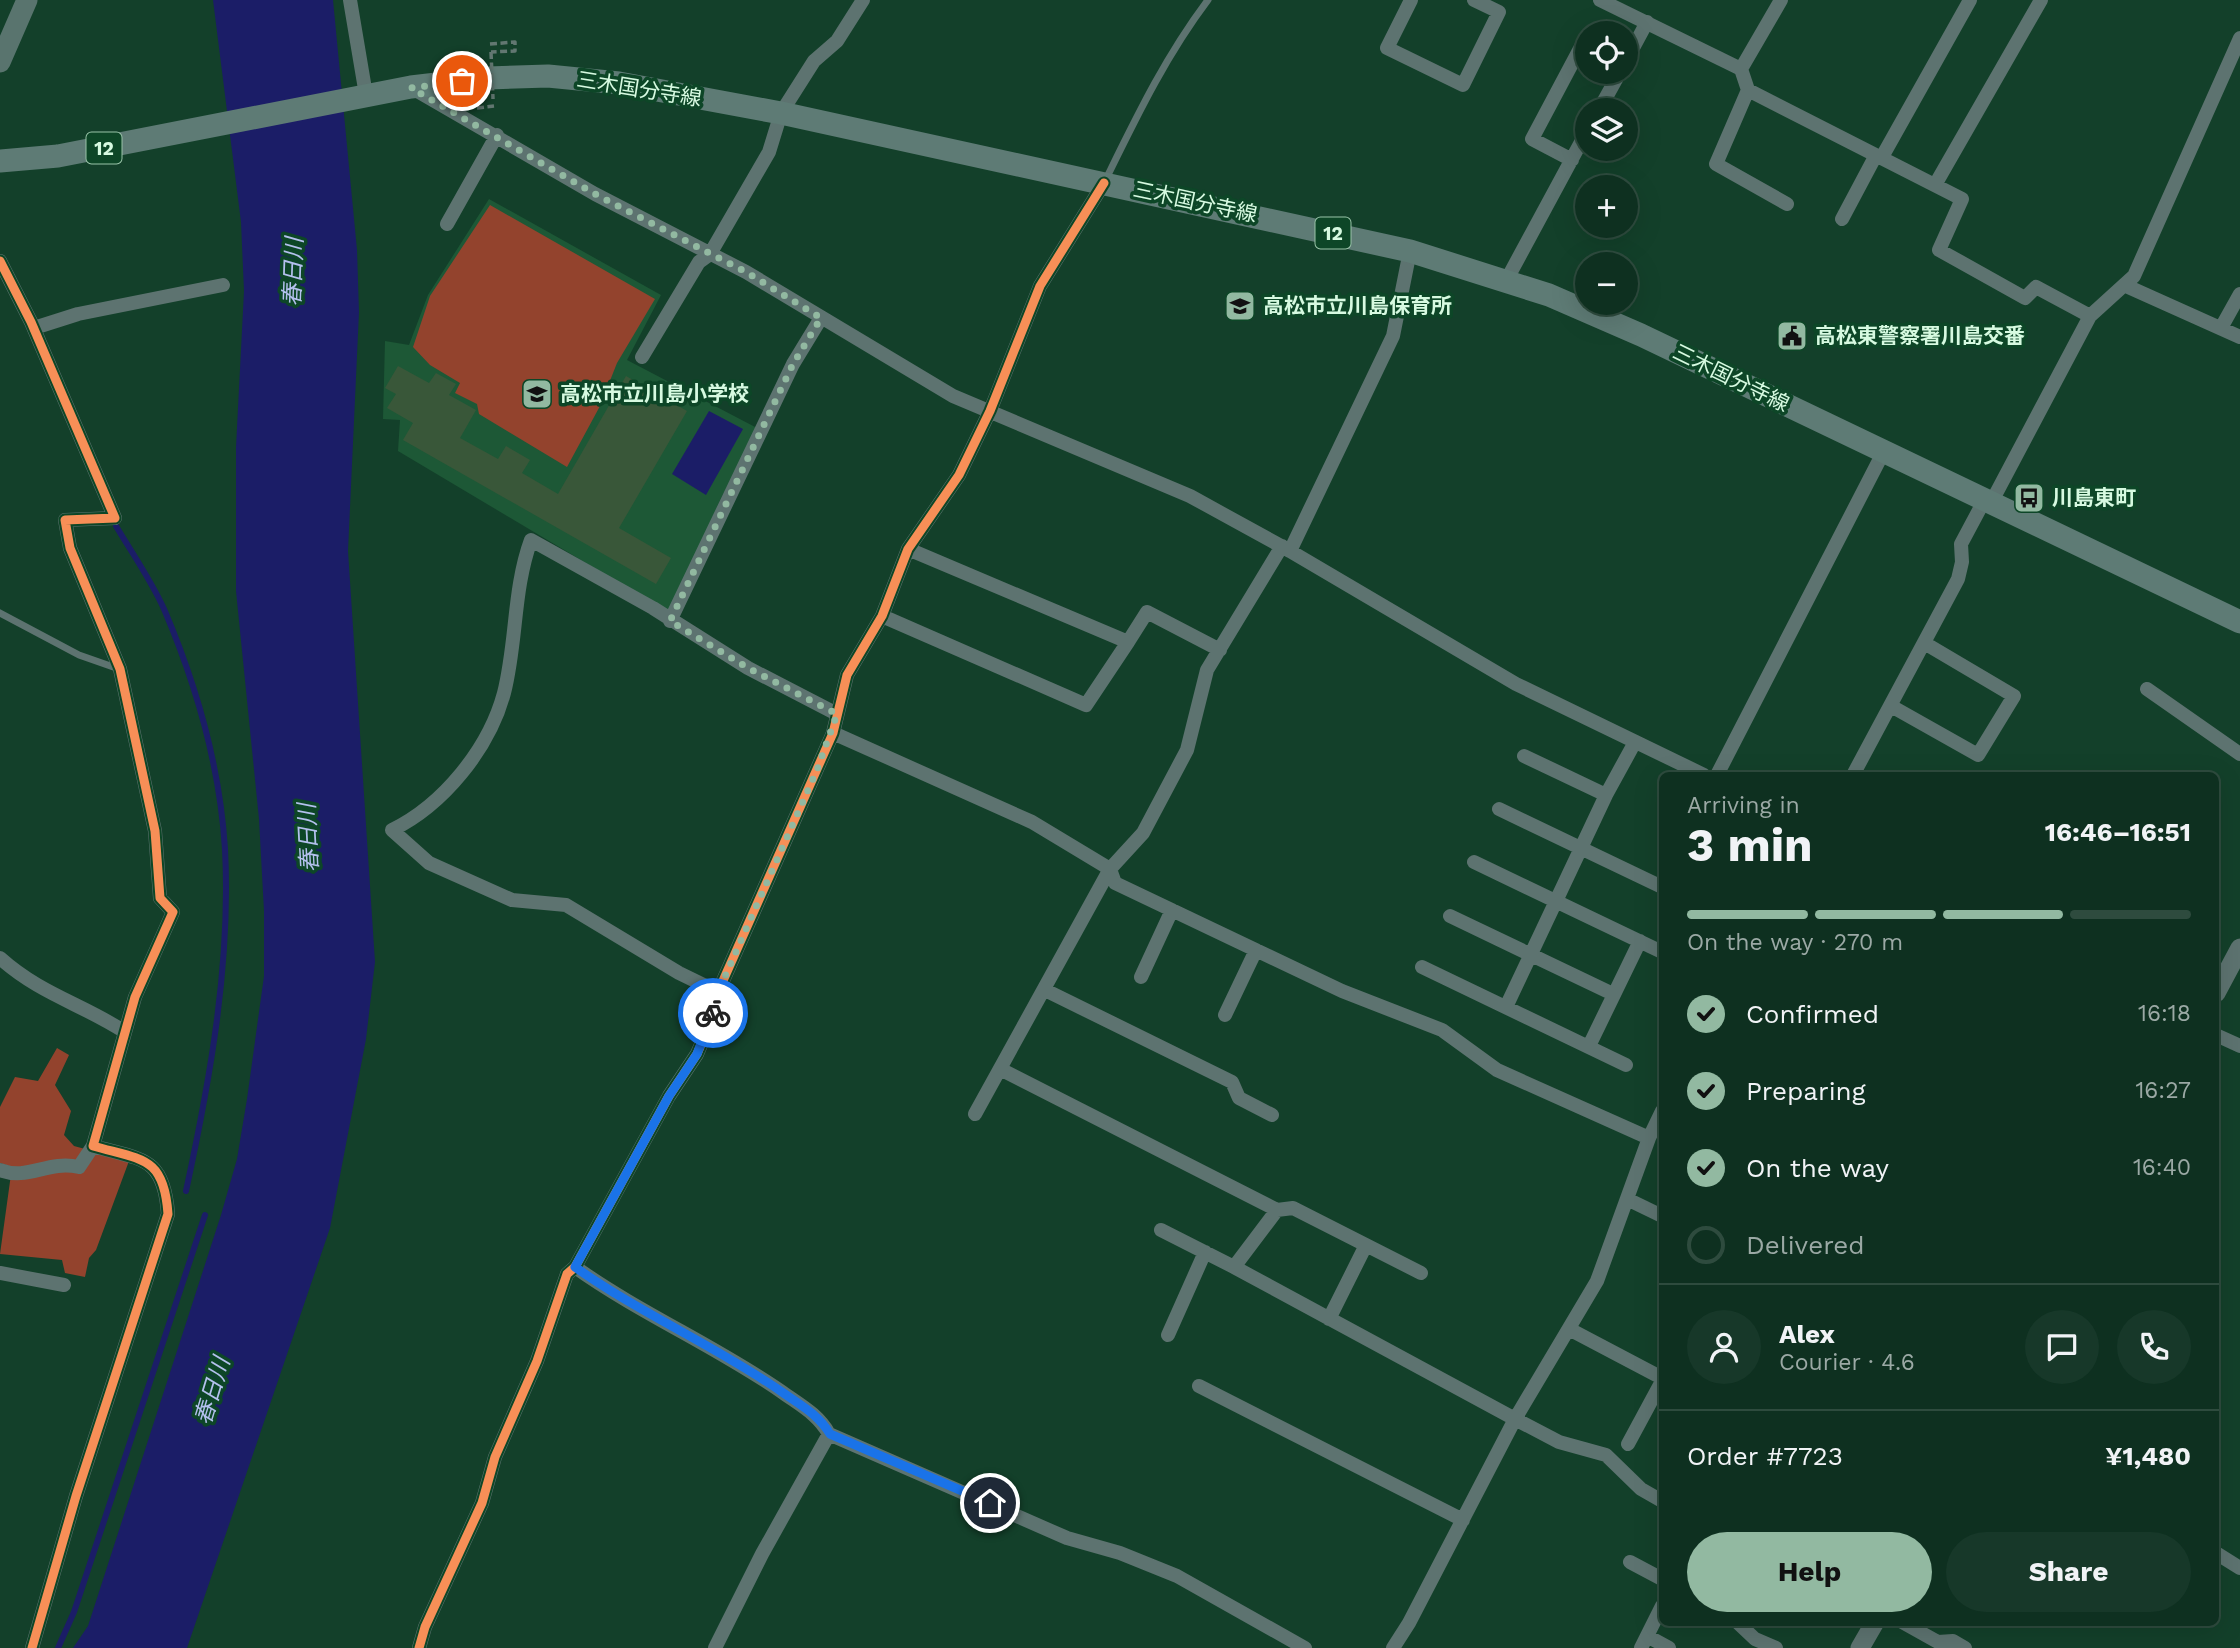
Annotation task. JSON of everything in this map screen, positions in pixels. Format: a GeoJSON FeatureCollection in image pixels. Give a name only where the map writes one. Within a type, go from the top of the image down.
{"type":"FeatureCollection","features":[{"type":"Feature","properties":{"kind":"main road"},"geometry":{"type":"LineString","coordinates":[[0,62],[27,0]]}},
{"type":"Feature","properties":{"kind":"main road","name":"三木国分寺線"},"geometry":{"type":"LineString","coordinates":[[0,161],[58,156],[208,129],[363,96],[488,78],[548,76],[619,83],[781,113],[1410,251],[1549,295],[1641,335],[2240,622]]}},
{"type":"Feature","properties":{"kind":"street"},"geometry":{"type":"LineString","coordinates":[[350,0],[363,96]]}},
{"type":"Feature","properties":{"kind":"street"},"geometry":{"type":"LineString","coordinates":[[642,357],[699,262],[710,254],[769,152],[781,113],[814,61],[838,41],[863,0]]}},
{"type":"Feature","properties":{"kind":"street"},"geometry":{"type":"LineString","coordinates":[[1410,0],[1387,48],[1463,85],[1499,12],[1474,0]]}},
{"type":"Feature","properties":{"kind":"street"},"geometry":{"type":"LineString","coordinates":[[1741,69],[1781,0]]}},
{"type":"Feature","properties":{"kind":"street"},"geometry":{"type":"LineString","coordinates":[[1842,219],[1970,0]]}},
{"type":"Feature","properties":{"kind":"street"},"geometry":{"type":"LineString","coordinates":[[1935,185],[2041,0]]}},
{"type":"Feature","properties":{"kind":"street"},"geometry":{"type":"LineString","coordinates":[[1603,1],[1741,69],[1748,90],[1716,163],[1787,204]]}},
{"type":"Feature","properties":{"kind":"street"},"geometry":{"type":"LineString","coordinates":[[1638,39],[1647,22]]}},
{"type":"Feature","properties":{"kind":"street"},"geometry":{"type":"LineString","coordinates":[[1855,772],[1926,644],[1958,579],[1962,562],[1961,544],[1988,501],[2090,316],[2134,276],[2240,38]]}},
{"type":"Feature","properties":{"kind":"street"},"geometry":{"type":"LineString","coordinates":[[1572,160],[1532,139],[1575,58]]}},
{"type":"Feature","properties":{"kind":"street"},"geometry":{"type":"LineString","coordinates":[[411,88],[497,135],[595,194],[710,254],[953,396],[1190,496],[1286,548],[1516,684],[1698,772]]}},
{"type":"Feature","properties":{"kind":"street"},"geometry":{"type":"LineString","coordinates":[[1748,90],[1962,200],[1939,250],[2025,298],[2036,287],[2090,316]]}},
{"type":"Feature","properties":{"kind":"street"},"geometry":{"type":"LineString","coordinates":[[447,225],[497,135]]}},
{"type":"Feature","properties":{"kind":"street"},"geometry":{"type":"LineString","coordinates":[[1506,281],[1575,154]]}},
{"type":"Feature","properties":{"kind":"street"},"geometry":{"type":"LineString","coordinates":[[419,1648],[425,1627],[482,1503],[495,1457],[537,1361],[567,1274],[575,1267],[669,1096],[697,1054],[709,1026],[718,992],[833,733],[847,675],[882,615],[908,550],[959,475],[990,411],[1040,286],[1104,183]]}},
{"type":"Feature","properties":{"kind":"street"},"geometry":{"type":"LineString","coordinates":[[975,1114],[1110,869],[1143,833],[1187,750],[1207,670],[1286,548],[1393,337],[1410,251]]}},
{"type":"Feature","properties":{"kind":"street"},"geometry":{"type":"LineString","coordinates":[[0,261],[34,328],[115,519],[65,520],[70,548],[120,669],[155,831],[160,898],[173,912],[135,997],[93,1146],[79,1167],[62,1163],[13,1175],[0,1170]]}},
{"type":"Feature","properties":{"kind":"street"},"geometry":{"type":"LineString","coordinates":[[34,328],[78,314],[223,285]]}},
{"type":"Feature","properties":{"kind":"street"},"geometry":{"type":"LineString","coordinates":[[2124,285],[2240,337]]}},
{"type":"Feature","properties":{"kind":"street"},"geometry":{"type":"LineString","coordinates":[[2221,328],[2240,294]]}},
{"type":"Feature","properties":{"kind":"street"},"geometry":{"type":"LineString","coordinates":[[670,621],[793,364],[821,318]]}},
{"type":"Feature","properties":{"kind":"street"},"geometry":{"type":"LineString","coordinates":[[1719,772],[1884,451]]}},
{"type":"Feature","properties":{"kind":"street"},"geometry":{"type":"LineString","coordinates":[[718,992],[679,973],[566,905],[512,900],[429,863],[392,830],[422,814],[449,788],[493,722],[504,693],[522,566],[531,540],[653,608],[748,668],[837,714]]}},
{"type":"Feature","properties":{"kind":"street"},"geometry":{"type":"LineString","coordinates":[[908,550],[1128,642]]}},
{"type":"Feature","properties":{"kind":"street"},"geometry":{"type":"LineString","coordinates":[[882,615],[1086,705],[1147,612],[1220,650]]}},
{"type":"Feature","properties":{"kind":"street"},"geometry":{"type":"LineString","coordinates":[[1891,706],[1978,755],[2014,696],[1926,644]]}},
{"type":"Feature","properties":{"kind":"street"},"geometry":{"type":"LineString","coordinates":[[2147,689],[2240,754]]}},
{"type":"Feature","properties":{"kind":"street"},"geometry":{"type":"LineString","coordinates":[[833,733],[1032,822],[1110,869],[1115,883],[1342,991],[1442,1030],[1497,1070],[1649,1138]]}},
{"type":"Feature","properties":{"kind":"street"},"geometry":{"type":"LineString","coordinates":[[1506,1007],[1606,795],[1635,742]]}},
{"type":"Feature","properties":{"kind":"street"},"geometry":{"type":"LineString","coordinates":[[1524,756],[1606,795]]}},
{"type":"Feature","properties":{"kind":"street"},"geometry":{"type":"LineString","coordinates":[[1499,809],[1659,886]]}},
{"type":"Feature","properties":{"kind":"street"},"geometry":{"type":"LineString","coordinates":[[1474,862],[1659,950]]}},
{"type":"Feature","properties":{"kind":"street"},"geometry":{"type":"LineString","coordinates":[[1141,976],[1172,910]]}},
{"type":"Feature","properties":{"kind":"street"},"geometry":{"type":"LineString","coordinates":[[1450,916],[1613,994]]}},
{"type":"Feature","properties":{"kind":"street"},"geometry":{"type":"LineString","coordinates":[[1589,1046],[1640,941]]}},
{"type":"Feature","properties":{"kind":"street"},"geometry":{"type":"LineString","coordinates":[[2219,987],[2240,948]]}},
{"type":"Feature","properties":{"kind":"street"},"geometry":{"type":"LineString","coordinates":[[1224,1015],[1256,950]]}},
{"type":"Feature","properties":{"kind":"street"},"geometry":{"type":"LineString","coordinates":[[0,958],[47,993],[104,1018],[125,1032]]}},
{"type":"Feature","properties":{"kind":"street"},"geometry":{"type":"LineString","coordinates":[[1422,967],[1626,1065]]}},
{"type":"Feature","properties":{"kind":"street"},"geometry":{"type":"LineString","coordinates":[[1045,990],[1232,1082],[1239,1098],[1272,1115]]}},
{"type":"Feature","properties":{"kind":"street"},"geometry":{"type":"LineString","coordinates":[[2219,1036],[2240,1046]]}},
{"type":"Feature","properties":{"kind":"street"},"geometry":{"type":"LineString","coordinates":[[1000,1069],[1277,1210],[1293,1208],[1420,1273]]}},
{"type":"Feature","properties":{"kind":"street"},"geometry":{"type":"LineString","coordinates":[[1393,1648],[1515,1419],[1597,1281],[1659,1117]]}},
{"type":"Feature","properties":{"kind":"street"},"geometry":{"type":"LineString","coordinates":[[32,1648],[76,1496],[168,1214],[166,1188],[158,1172],[146,1161],[93,1146]]}},
{"type":"Feature","properties":{"kind":"street"},"geometry":{"type":"LineString","coordinates":[[1627,1199],[1659,1215]]}},
{"type":"Feature","properties":{"kind":"street"},"geometry":{"type":"LineString","coordinates":[[1234,1267],[1277,1210]]}},
{"type":"Feature","properties":{"kind":"street"},"geometry":{"type":"LineString","coordinates":[[1161,1230],[1515,1419],[1559,1441],[1606,1455],[1641,1489],[1659,1499]]}},
{"type":"Feature","properties":{"kind":"street"},"geometry":{"type":"LineString","coordinates":[[1329,1319],[1366,1245]]}},
{"type":"Feature","properties":{"kind":"street"},"geometry":{"type":"LineString","coordinates":[[1168,1335],[1205,1252]]}},
{"type":"Feature","properties":{"kind":"street"},"geometry":{"type":"LineString","coordinates":[[575,1267],[606,1289],[756,1374],[821,1419],[830,1434],[1067,1538],[1120,1553],[1177,1576],[1305,1648]]}},
{"type":"Feature","properties":{"kind":"street"},"geometry":{"type":"LineString","coordinates":[[0,1273],[64,1285]]}},
{"type":"Feature","properties":{"kind":"street"},"geometry":{"type":"LineString","coordinates":[[1569,1329],[1659,1378]]}},
{"type":"Feature","properties":{"kind":"street"},"geometry":{"type":"LineString","coordinates":[[1199,1386],[1463,1520]]}},
{"type":"Feature","properties":{"kind":"street"},"geometry":{"type":"LineString","coordinates":[[1628,1444],[1659,1386]]}},
{"type":"Feature","properties":{"kind":"street"},"geometry":{"type":"LineString","coordinates":[[715,1648],[762,1554],[830,1434]]}},
{"type":"Feature","properties":{"kind":"street"},"geometry":{"type":"LineString","coordinates":[[2219,1555],[2240,1568]]}},
{"type":"Feature","properties":{"kind":"street"},"geometry":{"type":"LineString","coordinates":[[1630,1562],[1659,1577]]}},
{"type":"Feature","properties":{"kind":"street"},"geometry":{"type":"LineString","coordinates":[[1659,1612],[1644,1642],[1669,1648]]}},
{"type":"Feature","properties":{"kind":"street"},"geometry":{"type":"LineString","coordinates":[[1741,1626],[1755,1639],[1776,1648]]}},
{"type":"Feature","properties":{"kind":"street"},"geometry":{"type":"LineString","coordinates":[[1860,1648],[1873,1626]]}},
{"type":"Feature","properties":{"kind":"street"},"geometry":{"type":"LineString","coordinates":[[1909,1626],[1938,1642],[1953,1641],[1965,1648]]}},
{"type":"Feature","properties":{"kind":"lane"},"geometry":{"type":"LineString","coordinates":[[1104,183],[1152,84],[1179,39],[1208,0]]}},
{"type":"Feature","properties":{"kind":"lane"},"geometry":{"type":"LineString","coordinates":[[0,613],[79,655],[120,669]]}},
{"type":"Feature","properties":{"kind":"path"},"geometry":{"type":"LineString","coordinates":[[490,44],[515,42],[515,51],[491,52],[493,99]]}},
{"type":"Feature","properties":{"kind":"shaded area","name":"高松市立川島小学校"},"geometry":{"type":"Polygon","coordinates":[[[489,199],[661,295],[627,360],[757,428],[721,498],[670,613],[398,451],[400,420],[383,419],[385,341],[409,345],[428,295],[489,199]]]}},
{"type":"Feature","properties":{"kind":"shaded area"},"geometry":{"type":"Polygon","coordinates":[[[490,205],[655,299],[617,363],[600,406],[567,467],[479,414],[477,404],[455,393],[460,383],[430,365],[413,347],[430,296],[490,205]]]}},
{"type":"Feature","properties":{"kind":"shaded area"},"geometry":{"type":"Polygon","coordinates":[[[57,1048],[69,1055],[55,1085],[71,1111],[64,1135],[74,1146],[129,1161],[96,1250],[89,1258],[85,1277],[65,1273],[62,1260],[0,1254],[12,1167],[0,1163],[0,1107],[15,1077],[38,1081],[57,1048]]]}},
{"type":"Feature","properties":{"kind":"water","name":"春日川"},"geometry":{"type":"Polygon","coordinates":[[[213,0],[333,0],[357,250],[359,312],[348,551],[375,962],[366,1039],[330,1228],[187,1648],[73,1648],[88,1626],[237,1159],[264,976],[259,819],[236,591],[236,447],[244,291],[241,222],[213,0]]]}},
{"type":"Feature","properties":{"kind":"water"},"geometry":{"type":"Polygon","coordinates":[[[709,411],[743,429],[706,495],[672,474],[709,411]]]}},
{"type":"Feature","properties":{"kind":"building"},"geometry":{"type":"Polygon","coordinates":[[[398,366],[429,383],[436,373],[456,384],[449,395],[476,410],[460,438],[498,459],[506,446],[530,460],[522,473],[558,494],[626,376],[687,411],[619,528],[671,558],[656,584],[403,440],[413,423],[387,408],[396,394],[385,388],[398,366]]]}},
{"type":"Feature","properties":{"kind":"waterway"},"geometry":{"type":"LineString","coordinates":[[116,526],[159,598],[176,638],[205,727],[222,819],[226,892],[222,978],[203,1107],[186,1191]]}},
{"type":"Feature","properties":{"kind":"waterway"},"geometry":{"type":"LineString","coordinates":[[58,1648],[74,1612],[205,1215]]}},
{"type":"Feature","properties":{"kind":"cycle path"},"geometry":{"type":"LineString","coordinates":[[419,1648],[425,1627],[482,1503],[495,1457],[537,1361],[567,1274],[575,1267],[669,1096],[697,1054],[709,1026],[718,992],[833,733],[847,675],[882,616],[908,549],[959,475],[990,411],[1040,286],[1104,183]]}},
{"type":"Feature","properties":{"kind":"cycle path"},"geometry":{"type":"LineString","coordinates":[[0,261],[31,322],[115,518],[65,520],[70,548],[120,669],[155,831],[160,898],[173,912],[135,997],[93,1146],[147,1163],[161,1181],[168,1214],[76,1496],[32,1648]]}},
{"type":"Feature","properties":{"kind":"way so far"},"geometry":{"type":"LineString","coordinates":[[462,81],[411,88],[497,135],[595,194],[746,272],[821,318],[793,364],[670,621],[748,668],[819,702],[837,714],[833,733],[718,992],[713,1013]]}},
{"type":"Feature","properties":{"kind":"place","name":"高松市立川島保育所"},"geometry":{"type":"Point","coordinates":[1240,306]}},
{"type":"Feature","properties":{"kind":"place","name":"高松東警察署川島交番"},"geometry":{"type":"Point","coordinates":[1792,336]}},
{"type":"Feature","properties":{"kind":"place","name":"高松市立川島小学校"},"geometry":{"type":"Point","coordinates":[537,394]}},
{"type":"Feature","properties":{"kind":"place","name":"川島東町"},"geometry":{"type":"Point","coordinates":[2029,498]}},
{"type":"Feature","properties":{"kind":"route"},"geometry":{"type":"LineString","coordinates":[[713,1013],[697,1054],[669,1096],[575,1267],[606,1289],[756,1374],[821,1419],[830,1434],[990,1503]]}}]}
